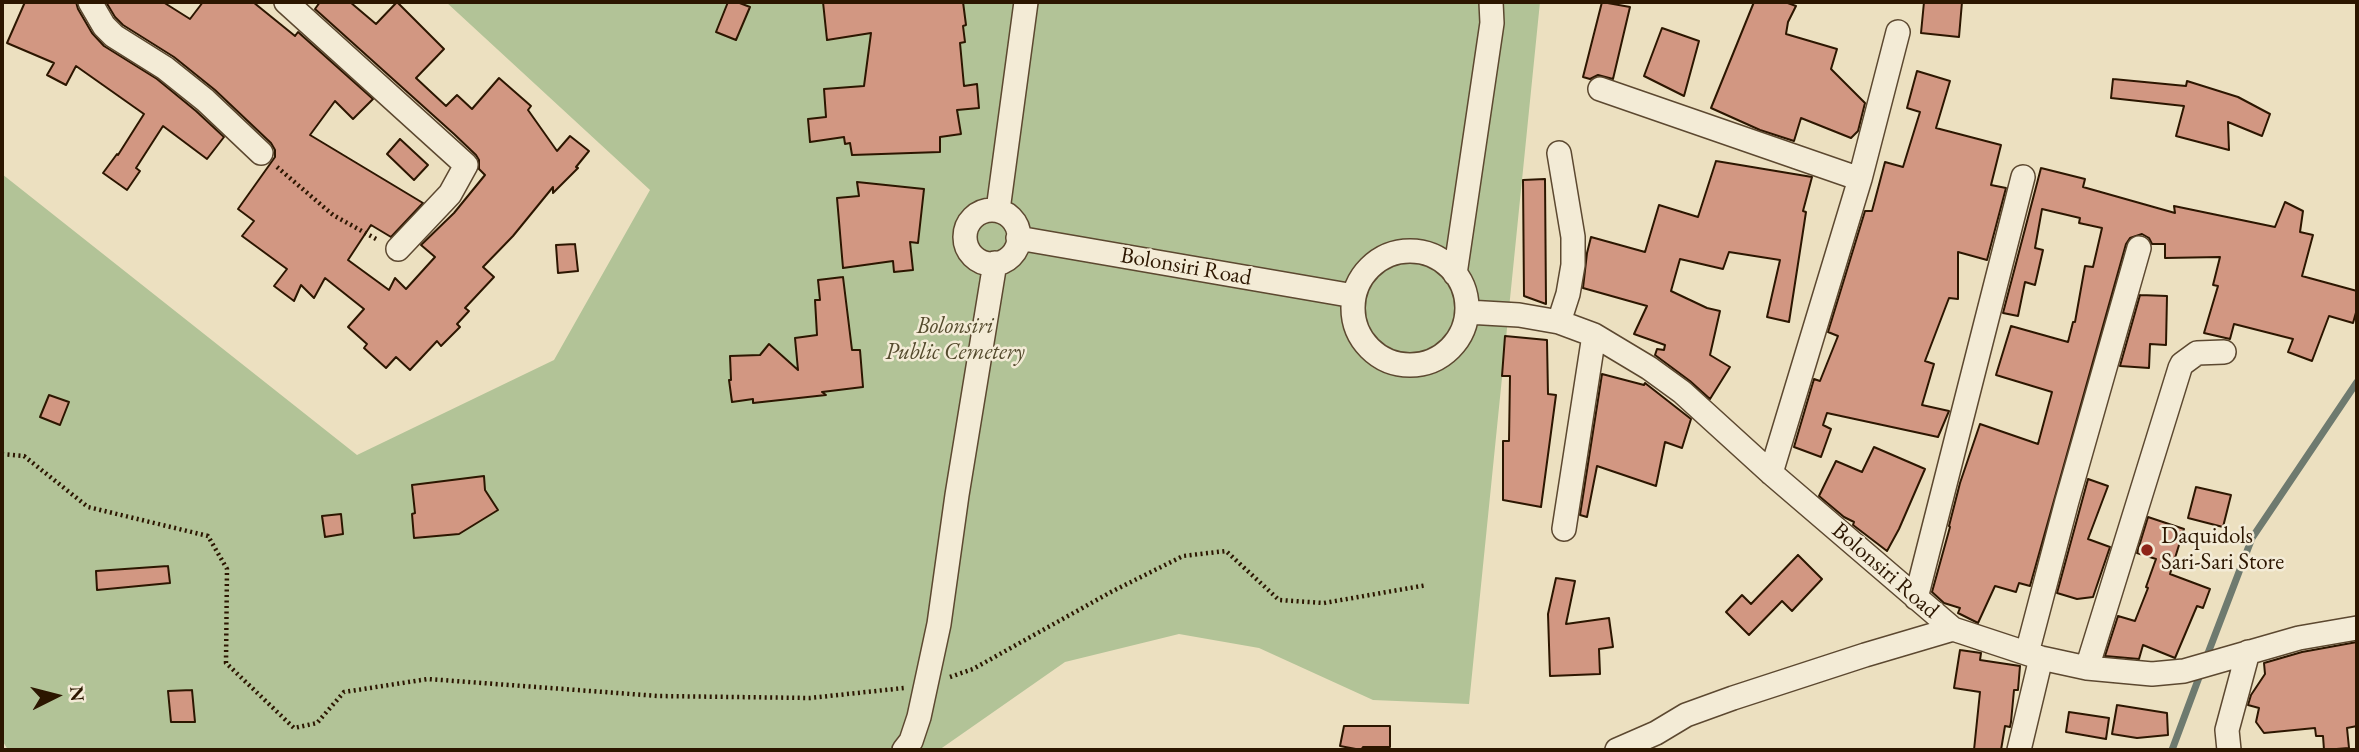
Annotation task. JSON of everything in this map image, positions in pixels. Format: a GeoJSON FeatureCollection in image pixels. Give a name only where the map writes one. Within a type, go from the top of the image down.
{"type":"FeatureCollection","features":[{"type":"Feature","properties":{"kind":"street"},"geometry":{"type":"LineString","coordinates":[[90,2],[104,26],[114,36],[164,68],[205,100],[261,153]]}},
{"type":"Feature","properties":{"kind":"street"},"geometry":{"type":"LineString","coordinates":[[286,2],[466,165],[450,194],[398,249]]}},
{"type":"Feature","properties":{"kind":"street"},"geometry":{"type":"LineString","coordinates":[[998,210],[1026,2]]}},
{"type":"Feature","properties":{"kind":"street"},"geometry":{"type":"LineString","coordinates":[[1455,274],[1492,23],[1491,2]]}},
{"type":"Feature","properties":{"kind":"street"},"geometry":{"type":"LineString","coordinates":[[1771,473],[1860,179],[1898,32]]}},
{"type":"Feature","properties":{"kind":"street"},"geometry":{"type":"LineString","coordinates":[[1600,89],[1860,179]]}},
{"type":"Feature","properties":{"kind":"street"},"geometry":{"type":"LineString","coordinates":[[1559,153],[1573,237],[1573,265],[1559,323]]}},
{"type":"Feature","properties":{"kind":"street"},"geometry":{"type":"LineString","coordinates":[[1916,598],[2024,177]]}},
{"type":"Feature","properties":{"kind":"street"},"geometry":{"type":"LineString","coordinates":[[998,210],[1013,220],[1018,238],[1017,247],[1011,255],[1004,261],[995,263],[977,259],[966,244],[965,235],[972,218],[980,212],[998,210]]}},
{"type":"Feature","properties":{"kind":"street","name":"Bolonsiri Road"},"geometry":{"type":"LineString","coordinates":[[1018,238],[1354,296]]}},
{"type":"Feature","properties":{"kind":"street"},"geometry":{"type":"LineString","coordinates":[[2019,750],[2034,656],[2067,501],[2139,248]]}},
{"type":"Feature","properties":{"kind":"street"},"geometry":{"type":"LineString","coordinates":[[1413,251],[1444,262],[1455,274],[1463,288],[1467,303],[1466,312],[1460,336],[1450,349],[1437,359],[1406,366],[1383,358],[1364,343],[1356,329],[1354,296],[1369,268],[1382,258],[1413,251]]}},
{"type":"Feature","properties":{"kind":"street"},"geometry":{"type":"LineString","coordinates":[[904,750],[911,741],[919,717],[939,624],[995,263]]}},
{"type":"Feature","properties":{"kind":"street","name":"Bolonsiri Road"},"geometry":{"type":"LineString","coordinates":[[1466,312],[1519,315],[1559,323],[1594,335],[1649,368],[1682,392],[1771,473],[1952,629],[2034,656],[2087,668],[2152,674],[2184,671],[2299,638],[2357,628]]}},
{"type":"Feature","properties":{"kind":"street"},"geometry":{"type":"LineString","coordinates":[[1564,529],[1594,335]]}},
{"type":"Feature","properties":{"kind":"street"},"geometry":{"type":"LineString","coordinates":[[2087,668],[2182,363],[2197,353],[2224,352]]}},
{"type":"Feature","properties":{"kind":"street"},"geometry":{"type":"LineString","coordinates":[[1617,750],[1656,733],[1686,715],[1733,698],[1952,629]]}},
{"type":"Feature","properties":{"kind":"street"},"geometry":{"type":"LineString","coordinates":[[2229,750],[2227,730],[2240,654]]}},
{"type":"Feature","properties":{"kind":"path"},"geometry":{"type":"LineString","coordinates":[[261,153],[333,215],[398,249]]}},
{"type":"Feature","properties":{"kind":"path"},"geometry":{"type":"LineString","coordinates":[[2,454],[24,456],[88,506],[208,536],[227,569],[226,663],[294,728],[317,723],[344,692],[428,679],[658,696],[810,698],[926,685],[973,669],[1111,592],[1183,556],[1226,551],[1279,600],[1324,603],[1427,584]]}},
{"type":"Feature","properties":{"kind":"green space","name":"Bolonsiri Public Cemetery"},"geometry":{"type":"Polygon","coordinates":[[[446,2],[1540,2],[1469,704],[1373,700],[1259,648],[1179,634],[1065,662],[939,750],[8,750],[2,740],[2,174],[357,455],[554,360],[650,190],[446,2]]]}},
{"type":"Feature","properties":{"kind":"building"},"geometry":{"type":"Polygon","coordinates":[[[25,2],[76,2],[92,33],[104,46],[157,79],[224,137],[207,159],[163,126],[136,168],[140,171],[127,190],[103,173],[144,114],[76,66],[66,85],[47,75],[54,63],[7,43],[25,2]]]}},
{"type":"Feature","properties":{"kind":"building"},"geometry":{"type":"Polygon","coordinates":[[[106,2],[163,2],[190,19],[203,2],[253,2],[295,36],[298,32],[373,99],[353,119],[335,101],[310,135],[423,203],[391,237],[371,225],[348,260],[389,290],[395,278],[406,289],[435,257],[421,245],[454,213],[485,175],[479,169],[476,155],[315,9],[320,2],[350,2],[376,24],[397,2],[444,49],[416,78],[446,106],[457,95],[472,109],[499,78],[531,106],[528,110],[557,151],[570,136],[589,151],[576,167],[578,168],[553,193],[553,187],[513,236],[483,267],[494,277],[465,308],[469,311],[457,324],[460,327],[441,346],[437,341],[410,370],[396,357],[386,368],[364,348],[367,344],[348,327],[364,309],[325,278],[314,298],[301,285],[294,301],[274,286],[287,269],[242,236],[254,221],[238,209],[275,157],[271,143],[215,90],[174,57],[123,25],[106,2]]]}},
{"type":"Feature","properties":{"kind":"building"},"geometry":{"type":"Polygon","coordinates":[[[728,2],[750,7],[736,40],[716,32],[728,2]]]}},
{"type":"Feature","properties":{"kind":"building"},"geometry":{"type":"Polygon","coordinates":[[[823,2],[963,2],[965,42],[960,43],[964,86],[977,84],[979,108],[957,110],[961,134],[940,137],[940,152],[852,155],[850,143],[845,144],[844,137],[810,142],[808,119],[826,117],[824,89],[864,86],[871,33],[827,40],[823,2]]]}},
{"type":"Feature","properties":{"kind":"building"},"geometry":{"type":"Polygon","coordinates":[[[1602,2],[1630,7],[1613,79],[1598,75],[1590,79],[1583,77],[1602,2]]]}},
{"type":"Feature","properties":{"kind":"building"},"geometry":{"type":"Polygon","coordinates":[[[1754,2],[1785,2],[1796,6],[1788,22],[1786,34],[1837,49],[1831,69],[1865,103],[1858,131],[1851,138],[1801,118],[1794,141],[1760,130],[1711,108],[1754,2]]]}},
{"type":"Feature","properties":{"kind":"building"},"geometry":{"type":"Polygon","coordinates":[[[1924,2],[1962,2],[1959,37],[1921,33],[1924,2]]]}},
{"type":"Feature","properties":{"kind":"building"},"geometry":{"type":"Polygon","coordinates":[[[1662,28],[1699,41],[1684,96],[1644,76],[1662,28]]]}},
{"type":"Feature","properties":{"kind":"building"},"geometry":{"type":"Polygon","coordinates":[[[1917,71],[1950,81],[1936,128],[2001,145],[1991,185],[2006,188],[1987,260],[1958,252],[1958,299],[1949,298],[1925,361],[1934,364],[1922,405],[1949,411],[1938,437],[1827,413],[1823,425],[1831,429],[1821,457],[1794,447],[1814,379],[1820,381],[1838,336],[1828,332],[1865,211],[1872,211],[1885,162],[1903,167],[1920,112],[1907,108],[1917,71]]]}},
{"type":"Feature","properties":{"kind":"building"},"geometry":{"type":"Polygon","coordinates":[[[2113,79],[2186,86],[2187,81],[2238,97],[2270,114],[2262,136],[2228,122],[2229,150],[2176,136],[2184,106],[2111,98],[2113,79]]]}},
{"type":"Feature","properties":{"kind":"building"},"geometry":{"type":"Polygon","coordinates":[[[400,139],[428,165],[414,180],[387,154],[400,139]]]}},
{"type":"Feature","properties":{"kind":"building"},"geometry":{"type":"Polygon","coordinates":[[[1716,161],[1812,177],[1803,211],[1806,212],[1789,322],[1767,317],[1780,260],[1729,252],[1723,269],[1680,259],[1671,291],[1707,308],[1720,311],[1710,355],[1730,367],[1710,399],[1655,355],[1657,349],[1664,350],[1665,345],[1634,334],[1647,306],[1583,288],[1591,237],[1645,252],[1659,205],[1698,217],[1716,161]]]}},
{"type":"Feature","properties":{"kind":"building"},"geometry":{"type":"Polygon","coordinates":[[[2041,168],[2085,179],[2083,187],[2175,213],[2174,206],[2275,227],[2285,202],[2303,211],[2300,232],[2313,235],[2302,276],[2357,291],[2357,309],[2353,323],[2329,316],[2312,361],[2288,352],[2293,339],[2234,324],[2230,339],[2204,333],[2218,286],[2213,285],[2220,257],[2165,258],[2165,244],[2152,244],[2149,238],[2142,234],[2130,238],[2126,244],[2030,586],[2019,583],[2016,592],[1995,586],[1978,623],[1958,613],[1960,608],[1944,603],[1932,592],[1960,483],[1980,424],[2038,444],[2052,392],[1996,375],[2011,326],[2068,342],[2075,322],[2085,266],[2093,267],[2102,228],[2079,223],[2080,218],[2042,209],[2035,248],[2043,250],[2035,285],[2025,282],[2018,316],[2003,313],[2041,168]]]}},
{"type":"Feature","properties":{"kind":"building"},"geometry":{"type":"Polygon","coordinates":[[[1545,179],[1546,304],[1524,296],[1523,180],[1545,179]]]}},
{"type":"Feature","properties":{"kind":"building"},"geometry":{"type":"Polygon","coordinates":[[[857,182],[924,189],[918,243],[910,242],[913,270],[894,272],[893,261],[843,268],[837,198],[859,196],[857,182]]]}},
{"type":"Feature","properties":{"kind":"building"},"geometry":{"type":"Polygon","coordinates":[[[575,244],[578,271],[558,273],[556,245],[575,244]]]}},
{"type":"Feature","properties":{"kind":"building"},"geometry":{"type":"Polygon","coordinates":[[[843,277],[852,350],[860,350],[863,387],[822,392],[826,395],[753,403],[753,399],[732,402],[730,356],[760,355],[769,344],[798,370],[795,338],[817,335],[815,300],[820,300],[818,280],[843,277]]]}},
{"type":"Feature","properties":{"kind":"building"},"geometry":{"type":"Polygon","coordinates":[[[2140,295],[2167,296],[2166,345],[2150,344],[2149,368],[2120,366],[2140,295]]]}},
{"type":"Feature","properties":{"kind":"building"},"geometry":{"type":"Polygon","coordinates":[[[1505,336],[1547,340],[1548,394],[1556,395],[1541,507],[1503,500],[1503,441],[1509,441],[1510,376],[1502,376],[1505,336]]]}},
{"type":"Feature","properties":{"kind":"building"},"geometry":{"type":"Polygon","coordinates":[[[1602,374],[1644,385],[1645,383],[1691,419],[1682,448],[1665,442],[1656,486],[1597,466],[1587,517],[1580,515],[1602,374]]]}},
{"type":"Feature","properties":{"kind":"building"},"geometry":{"type":"Polygon","coordinates":[[[49,395],[69,402],[60,425],[40,417],[49,395]]]}},
{"type":"Feature","properties":{"kind":"building"},"geometry":{"type":"Polygon","coordinates":[[[1874,447],[1925,469],[1887,551],[1819,496],[1836,461],[1862,472],[1874,447]]]}},
{"type":"Feature","properties":{"kind":"building"},"geometry":{"type":"Polygon","coordinates":[[[484,476],[485,490],[498,510],[459,534],[414,538],[412,485],[484,476]]]}},
{"type":"Feature","properties":{"kind":"building"},"geometry":{"type":"Polygon","coordinates":[[[2088,479],[2108,486],[2088,539],[2110,547],[2093,597],[2077,599],[2057,593],[2088,479]]]}},
{"type":"Feature","properties":{"kind":"building"},"geometry":{"type":"Polygon","coordinates":[[[2196,487],[2231,495],[2223,527],[2188,518],[2196,487]]]}},
{"type":"Feature","properties":{"kind":"building"},"geometry":{"type":"Polygon","coordinates":[[[341,514],[343,534],[325,537],[322,516],[341,514]]]}},
{"type":"Feature","properties":{"kind":"building"},"geometry":{"type":"Polygon","coordinates":[[[2148,517],[2184,529],[2170,574],[2210,589],[2203,608],[2197,606],[2175,658],[2143,645],[2139,659],[2105,656],[2118,616],[2135,621],[2148,588],[2146,587],[2156,559],[2137,553],[2148,517]]]}},
{"type":"Feature","properties":{"kind":"building"},"geometry":{"type":"Polygon","coordinates":[[[1798,555],[1822,579],[1792,611],[1782,601],[1749,635],[1726,612],[1742,595],[1751,604],[1798,555]]]}},
{"type":"Feature","properties":{"kind":"building"},"geometry":{"type":"Polygon","coordinates":[[[168,566],[170,583],[97,590],[96,571],[168,566]]]}},
{"type":"Feature","properties":{"kind":"building"},"geometry":{"type":"Polygon","coordinates":[[[1556,578],[1575,581],[1566,624],[1609,618],[1613,647],[1599,649],[1600,674],[1550,676],[1548,614],[1556,578]]]}},
{"type":"Feature","properties":{"kind":"building"},"geometry":{"type":"Polygon","coordinates":[[[2357,642],[2357,726],[2347,728],[2349,748],[2324,750],[2323,736],[2316,736],[2315,728],[2264,733],[2256,722],[2259,708],[2248,705],[2251,695],[2265,674],[2264,663],[2302,652],[2357,642]]]}},
{"type":"Feature","properties":{"kind":"building"},"geometry":{"type":"Polygon","coordinates":[[[1960,650],[1981,653],[1980,660],[2020,666],[2010,727],[2005,726],[2001,750],[1974,750],[1980,692],[1954,688],[1960,650]]]}},
{"type":"Feature","properties":{"kind":"building"},"geometry":{"type":"Polygon","coordinates":[[[192,690],[195,722],[171,722],[168,691],[192,690]]]}},
{"type":"Feature","properties":{"kind":"building"},"geometry":{"type":"Polygon","coordinates":[[[2117,705],[2167,713],[2168,735],[2137,738],[2112,734],[2117,705]]]}},
{"type":"Feature","properties":{"kind":"building"},"geometry":{"type":"Polygon","coordinates":[[[2069,712],[2109,718],[2106,739],[2066,732],[2069,712]]]}},
{"type":"Feature","properties":{"kind":"building"},"geometry":{"type":"Polygon","coordinates":[[[1344,726],[1390,726],[1390,747],[1363,747],[1361,750],[1340,746],[1344,726]]]}},
{"type":"Feature","properties":{"kind":"waterway"},"geometry":{"type":"LineString","coordinates":[[2205,661],[2252,538],[2357,382]]}},
{"type":"Feature","properties":{"kind":"waterway"},"geometry":{"type":"LineString","coordinates":[[2172,750],[2201,672]]}},
{"type":"Feature","properties":{"kind":"place","name":"Daquidols Sari-Sari Store"},"geometry":{"type":"Point","coordinates":[2147,550]}}]}
